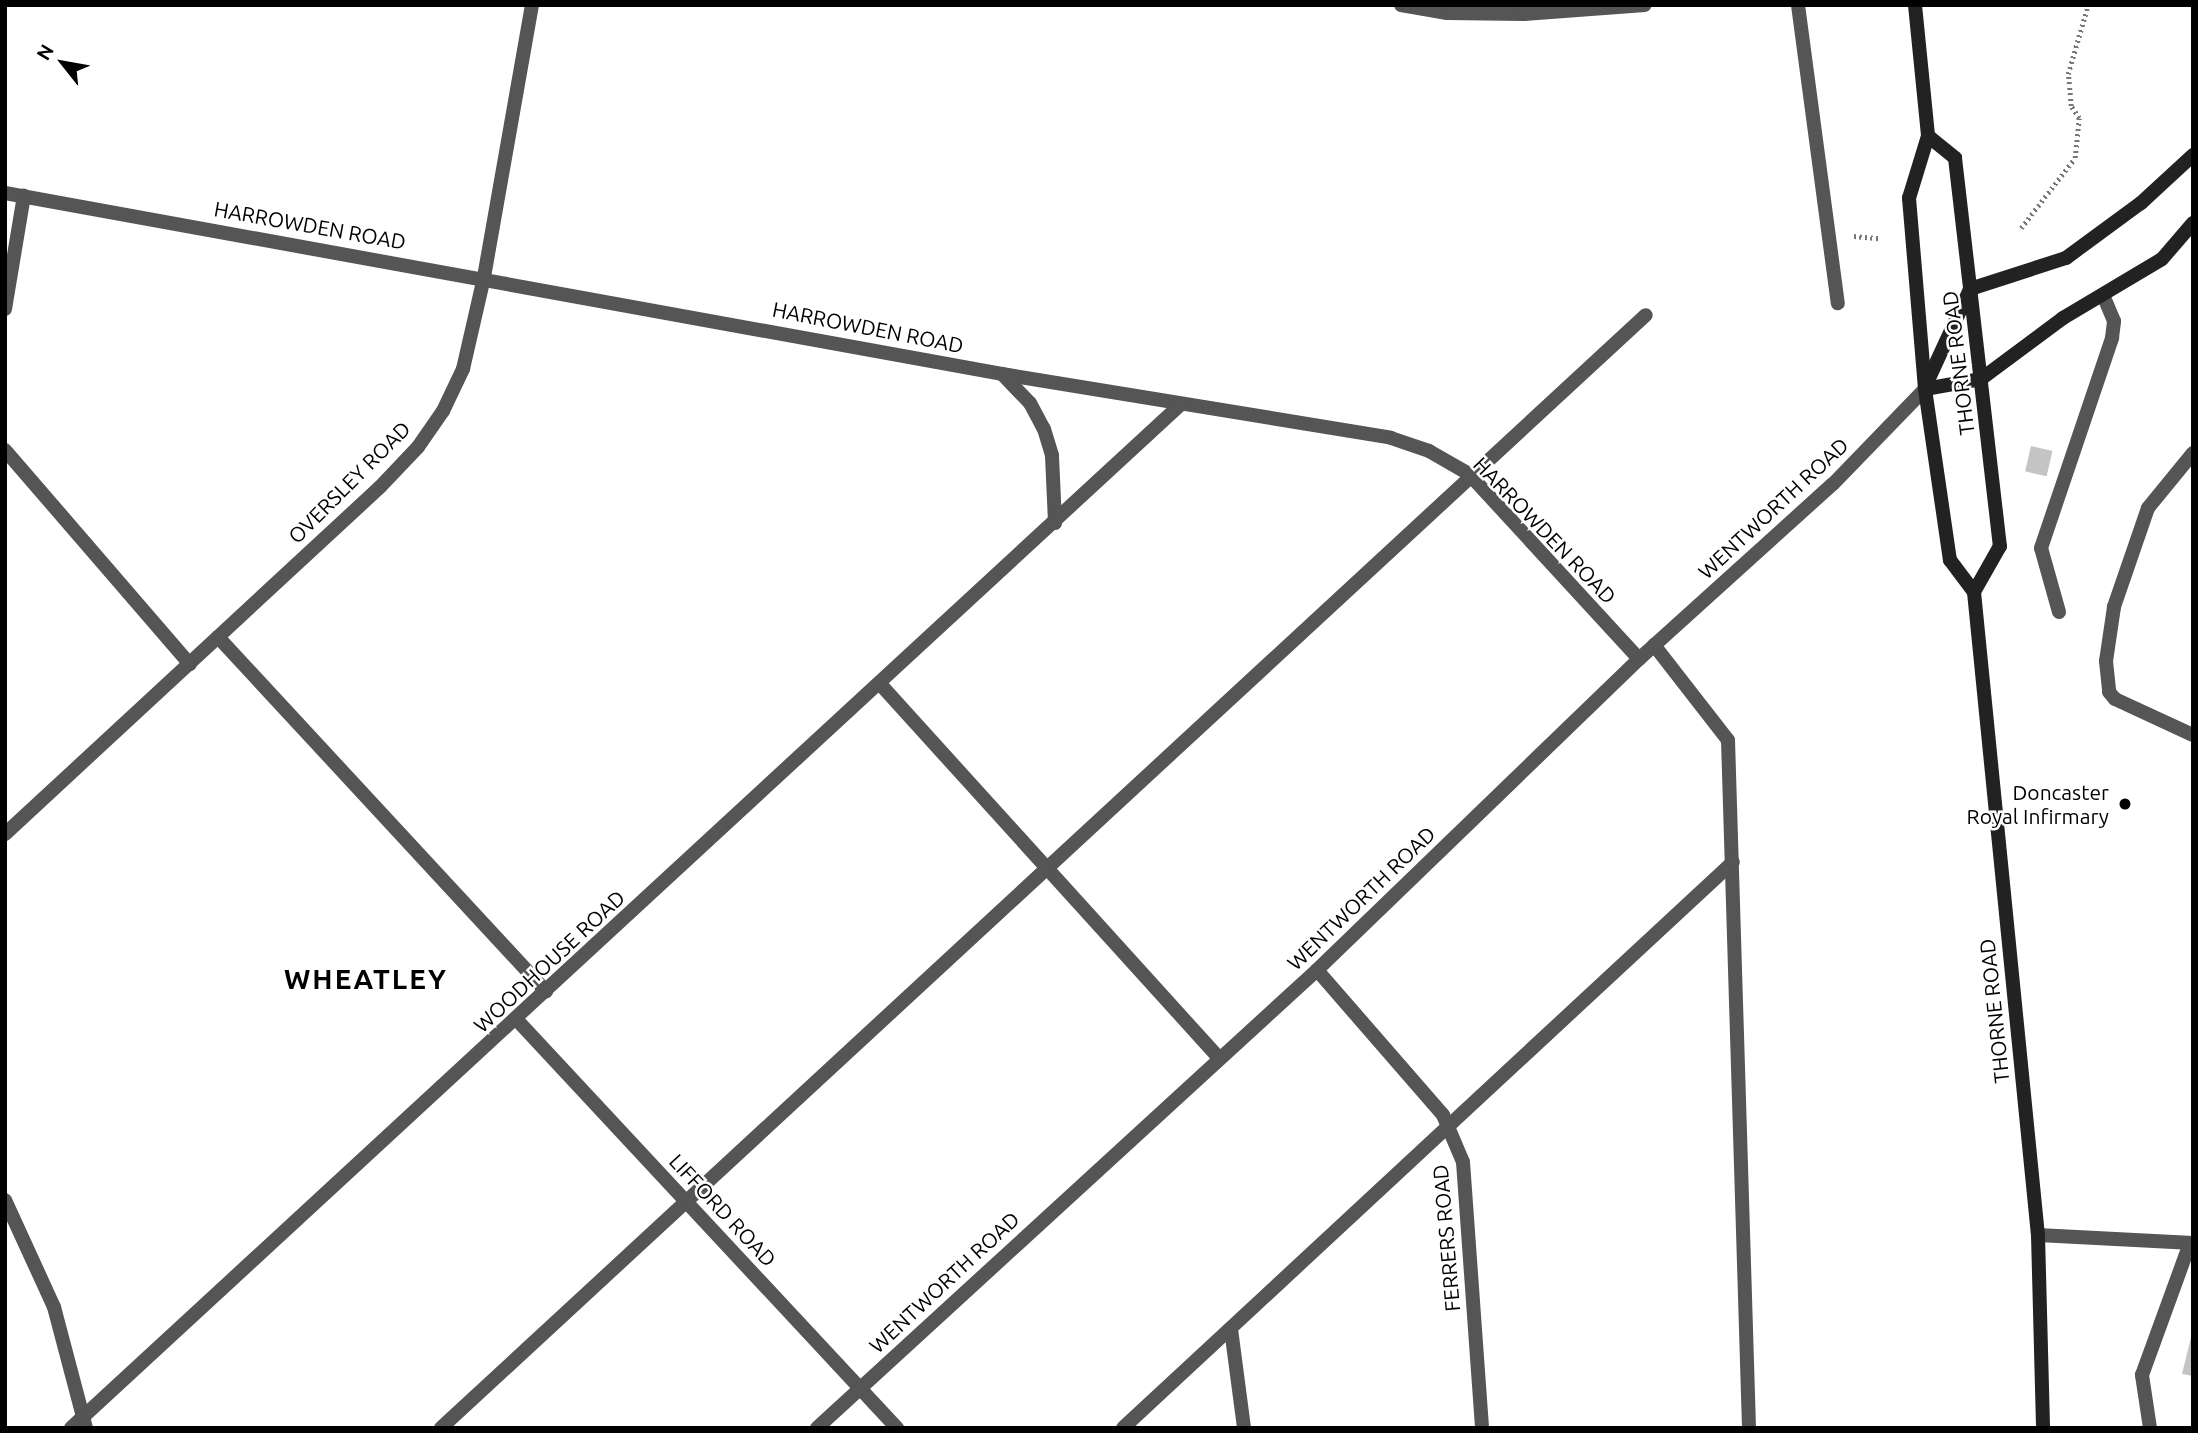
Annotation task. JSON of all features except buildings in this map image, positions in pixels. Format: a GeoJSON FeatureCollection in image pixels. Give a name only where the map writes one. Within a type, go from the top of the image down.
{"type":"FeatureCollection","features":[{"type":"Feature","properties":{"kind":"street","name":"OVERSLEY ROAD"},"geometry":{"type":"LineString","coordinates":[[5,834],[190,664],[418,447],[463,369],[484,276],[532,5]]}},
{"type":"Feature","properties":{"kind":"street"},"geometry":{"type":"LineString","coordinates":[[1401,5],[1447,13],[1524,15],[1645,5]]}},
{"type":"Feature","properties":{"kind":"street"},"geometry":{"type":"LineString","coordinates":[[1798,5],[1838,303]]}},
{"type":"Feature","properties":{"kind":"street","name":"THORNE ROAD"},"geometry":{"type":"LineString","coordinates":[[1915,5],[1928,136],[1909,198],[1925,389],[1950,560],[1974,592],[2038,1235],[2043,1428]]}},
{"type":"Feature","properties":{"kind":"street","name":"THORNE ROAD"},"geometry":{"type":"LineString","coordinates":[[1928,136],[1955,158],[2000,546],[1974,592]]}},
{"type":"Feature","properties":{"kind":"street"},"geometry":{"type":"LineString","coordinates":[[1925,389],[1970,289],[2066,258],[2141,203],[2193,155]]}},
{"type":"Feature","properties":{"kind":"street","name":"HARROWDEN ROAD"},"geometry":{"type":"LineString","coordinates":[[5,192],[484,276],[1002,374],[1391,438],[1429,451],[1469,474],[1639,659]]}},
{"type":"Feature","properties":{"kind":"street"},"geometry":{"type":"LineString","coordinates":[[5,309],[24,196]]}},
{"type":"Feature","properties":{"kind":"street"},"geometry":{"type":"LineString","coordinates":[[1925,389],[1981,379],[2063,318],[2104,297],[2162,259],[2193,223]]}},
{"type":"Feature","properties":{"kind":"street"},"geometry":{"type":"LineString","coordinates":[[2059,612],[2041,548],[2112,338],[2114,321],[2104,297]]}},
{"type":"Feature","properties":{"kind":"street"},"geometry":{"type":"LineString","coordinates":[[441,1428],[688,1202],[1469,474],[1646,315]]}},
{"type":"Feature","properties":{"kind":"street"},"geometry":{"type":"LineString","coordinates":[[1002,374],[1030,403],[1044,429],[1052,456],[1055,523]]}},
{"type":"Feature","properties":{"kind":"street","name":"WENTWORTH ROAD"},"geometry":{"type":"LineString","coordinates":[[817,1428],[1317,970],[1639,659],[1813,503],[1925,389]]}},
{"type":"Feature","properties":{"kind":"street","name":"WOODHOUSE ROAD"},"geometry":{"type":"LineString","coordinates":[[71,1428],[84,1422],[1180,405]]}},
{"type":"Feature","properties":{"kind":"street"},"geometry":{"type":"LineString","coordinates":[[5,450],[190,664]]}},
{"type":"Feature","properties":{"kind":"street"},"geometry":{"type":"LineString","coordinates":[[2193,453],[2148,508],[2114,607],[2106,661],[2109,692],[2115,699],[2193,735]]}},
{"type":"Feature","properties":{"kind":"street"},"geometry":{"type":"LineString","coordinates":[[218,637],[546,991]]}},
{"type":"Feature","properties":{"kind":"street"},"geometry":{"type":"LineString","coordinates":[[1654,645],[1728,740],[1749,1428]]}},
{"type":"Feature","properties":{"kind":"street"},"geometry":{"type":"LineString","coordinates":[[881,685],[1049,866],[1219,1058]]}},
{"type":"Feature","properties":{"kind":"street"},"geometry":{"type":"LineString","coordinates":[[1123,1428],[1450,1127],[1732,862]]}},
{"type":"Feature","properties":{"kind":"street","name":"FERRERS ROAD"},"geometry":{"type":"LineString","coordinates":[[1317,970],[1450,1127],[1463,1162],[1482,1428]]}},
{"type":"Feature","properties":{"kind":"street","name":"LIFFORD ROAD"},"geometry":{"type":"LineString","coordinates":[[517,1020],[897,1428]]}},
{"type":"Feature","properties":{"kind":"street"},"geometry":{"type":"LineString","coordinates":[[5,1200],[54,1307],[84,1422]]}},
{"type":"Feature","properties":{"kind":"street"},"geometry":{"type":"LineString","coordinates":[[2038,1235],[2192,1243],[2142,1375],[2150,1428]]}},
{"type":"Feature","properties":{"kind":"street"},"geometry":{"type":"LineString","coordinates":[[1231,1329],[1244,1428]]}},
{"type":"Feature","properties":{"kind":"path"},"geometry":{"type":"LineString","coordinates":[[2021,228],[2075,158],[2079,118],[2071,106],[2068,74],[2088,5]]}},
{"type":"Feature","properties":{"kind":"place","name":"Doncaster Royal Infirmary"},"geometry":{"type":"Point","coordinates":[2125,804]}},
{"type":"Feature","properties":{"kind":"district","name":"WHEATLEY"},"geometry":{"type":"Point","coordinates":[366,979]}}]}
